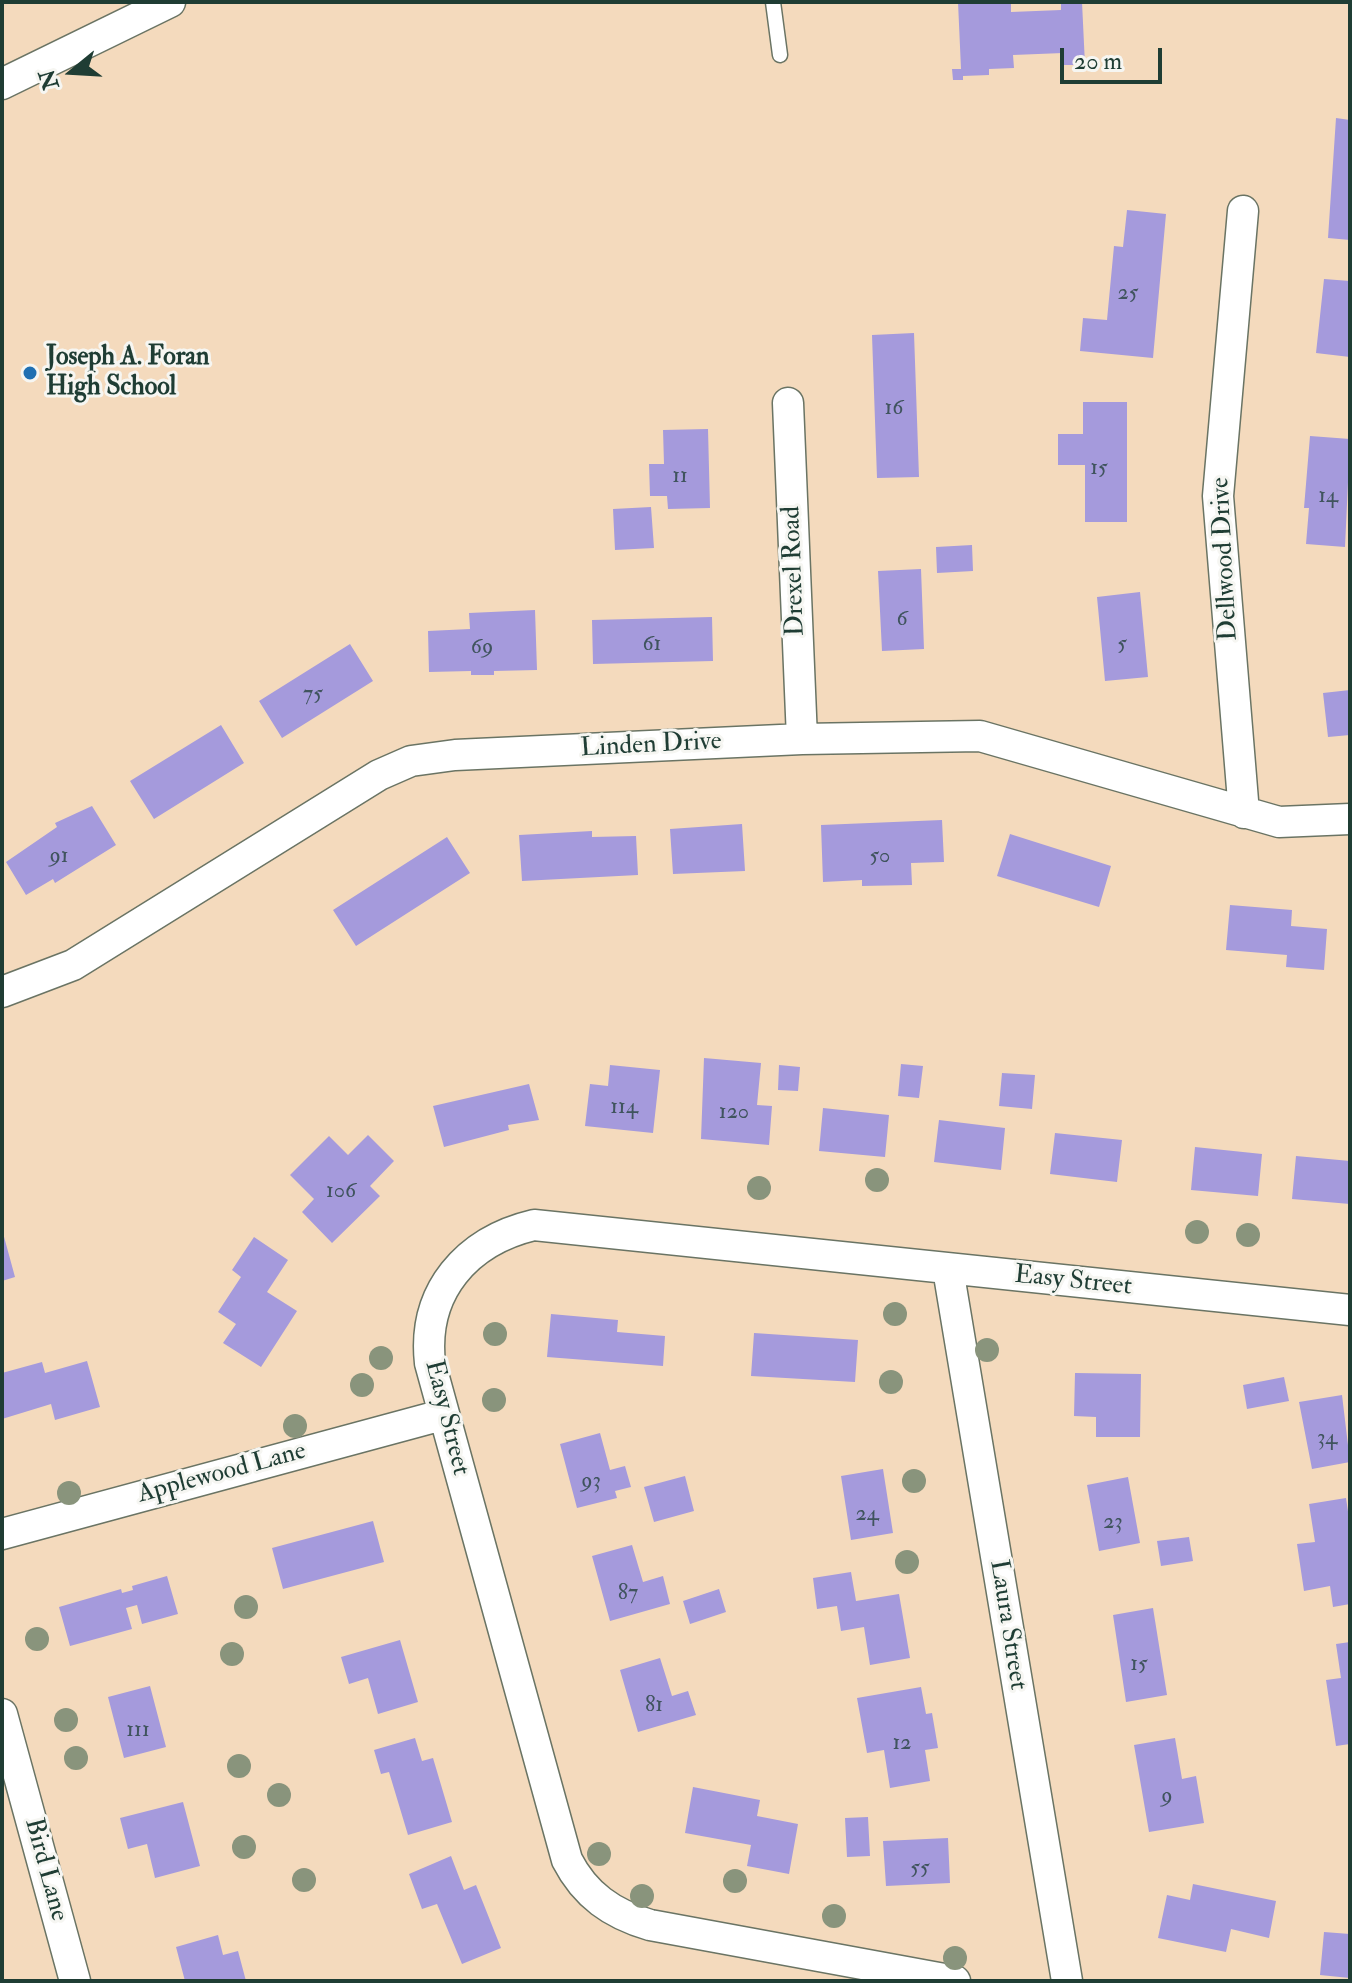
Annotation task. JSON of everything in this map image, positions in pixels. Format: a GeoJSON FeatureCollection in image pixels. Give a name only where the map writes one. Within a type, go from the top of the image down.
{"type":"FeatureCollection","features":[{"type":"Feature","properties":{"kind":"street"},"geometry":{"type":"LineString","coordinates":[[2,84],[170,2]]}},
{"type":"Feature","properties":{"kind":"street","name":"Dellwood Drive"},"geometry":{"type":"LineString","coordinates":[[1243,211],[1218,496],[1244,813]]}},
{"type":"Feature","properties":{"kind":"street","name":"Drexel Road"},"geometry":{"type":"LineString","coordinates":[[788,403],[802,739]]}},
{"type":"Feature","properties":{"kind":"street","name":"Linden Drive"},"geometry":{"type":"LineString","coordinates":[[2,992],[73,965],[379,775],[411,761],[455,755],[802,739],[980,736],[1244,813],[1302,824],[1350,819]]}},
{"type":"Feature","properties":{"kind":"street","name":"Easy Street"},"geometry":{"type":"LineString","coordinates":[[955,1981],[650,1925],[611,1910],[588,1891],[567,1860],[442,1415],[428,1346],[433,1313],[448,1281],[478,1247],[517,1229],[534,1225],[1350,1310]]}},
{"type":"Feature","properties":{"kind":"street","name":"Laura Street"},"geometry":{"type":"LineString","coordinates":[[948,1269],[1067,1981]]}},
{"type":"Feature","properties":{"kind":"street","name":"Applewood Lane"},"geometry":{"type":"LineString","coordinates":[[2,1534],[442,1415]]}},
{"type":"Feature","properties":{"kind":"street","name":"Bird Lane"},"geometry":{"type":"LineString","coordinates":[[2,1714],[75,1981]]}},
{"type":"Feature","properties":{"kind":"lane"},"geometry":{"type":"LineString","coordinates":[[773,2],[780,55]]}},
{"type":"Feature","properties":{"kind":"building"},"geometry":{"type":"Polygon","coordinates":[[[958,2],[1011,2],[1011,12],[1061,10],[1061,2],[1082,2],[1085,65],[1063,65],[1063,53],[1013,55],[1014,68],[989,69],[989,75],[963,76],[963,80],[953,80],[952,69],[961,69],[958,2]]]}},
{"type":"Feature","properties":{"kind":"building"},"geometry":{"type":"Polygon","coordinates":[[[1336,118],[1350,120],[1350,240],[1328,238],[1336,118]]]}},
{"type":"Feature","properties":{"kind":"building"},"geometry":{"type":"Polygon","coordinates":[[[1127,210],[1166,214],[1153,358],[1080,351],[1083,318],[1107,320],[1114,246],[1123,247],[1127,210]]]}},
{"type":"Feature","properties":{"kind":"building"},"geometry":{"type":"Polygon","coordinates":[[[1324,279],[1350,281],[1350,357],[1316,353],[1324,279]]]}},
{"type":"Feature","properties":{"kind":"building"},"geometry":{"type":"Polygon","coordinates":[[[914,333],[919,477],[877,478],[872,335],[914,333]]]}},
{"type":"Feature","properties":{"kind":"building"},"geometry":{"type":"Polygon","coordinates":[[[1083,402],[1127,402],[1127,522],[1085,522],[1085,465],[1058,465],[1058,434],[1083,434],[1083,402]]]}},
{"type":"Feature","properties":{"kind":"building"},"geometry":{"type":"Polygon","coordinates":[[[708,429],[710,508],[668,509],[667,496],[650,496],[649,464],[664,464],[663,430],[708,429]]]}},
{"type":"Feature","properties":{"kind":"building"},"geometry":{"type":"Polygon","coordinates":[[[1310,436],[1350,439],[1345,547],[1306,544],[1309,508],[1304,508],[1310,436]]]}},
{"type":"Feature","properties":{"kind":"building"},"geometry":{"type":"Polygon","coordinates":[[[651,507],[654,548],[615,550],[613,509],[651,507]]]}},
{"type":"Feature","properties":{"kind":"building"},"geometry":{"type":"Polygon","coordinates":[[[972,545],[973,571],[937,573],[936,547],[972,545]]]}},
{"type":"Feature","properties":{"kind":"building"},"geometry":{"type":"Polygon","coordinates":[[[921,569],[924,649],[882,651],[878,571],[921,569]]]}},
{"type":"Feature","properties":{"kind":"building"},"geometry":{"type":"Polygon","coordinates":[[[1140,592],[1148,677],[1105,681],[1097,597],[1140,592]]]}},
{"type":"Feature","properties":{"kind":"building"},"geometry":{"type":"Polygon","coordinates":[[[535,610],[537,670],[494,671],[494,675],[471,675],[471,671],[429,672],[428,631],[470,629],[469,613],[535,610]]]}},
{"type":"Feature","properties":{"kind":"building"},"geometry":{"type":"Polygon","coordinates":[[[712,617],[713,661],[593,664],[592,620],[712,617]]]}},
{"type":"Feature","properties":{"kind":"building"},"geometry":{"type":"Polygon","coordinates":[[[350,644],[373,681],[282,738],[259,701],[350,644]]]}},
{"type":"Feature","properties":{"kind":"building"},"geometry":{"type":"Polygon","coordinates":[[[1350,690],[1350,735],[1328,737],[1323,693],[1350,690]]]}},
{"type":"Feature","properties":{"kind":"building"},"geometry":{"type":"Polygon","coordinates":[[[221,725],[244,763],[154,819],[130,781],[221,725]]]}},
{"type":"Feature","properties":{"kind":"building"},"geometry":{"type":"Polygon","coordinates":[[[92,806],[116,845],[55,883],[53,879],[26,895],[6,862],[57,827],[55,823],[92,806]]]}},
{"type":"Feature","properties":{"kind":"building"},"geometry":{"type":"Polygon","coordinates":[[[942,820],[944,862],[911,863],[912,885],[862,886],[862,880],[823,882],[821,825],[942,820]]]}},
{"type":"Feature","properties":{"kind":"building"},"geometry":{"type":"Polygon","coordinates":[[[742,824],[745,871],[673,874],[670,829],[742,824]]]}},
{"type":"Feature","properties":{"kind":"building"},"geometry":{"type":"Polygon","coordinates":[[[592,831],[592,837],[636,836],[638,875],[522,881],[519,835],[592,831]]]}},
{"type":"Feature","properties":{"kind":"building"},"geometry":{"type":"Polygon","coordinates":[[[1010,834],[1111,866],[1099,907],[997,876],[1010,834]]]}},
{"type":"Feature","properties":{"kind":"building"},"geometry":{"type":"Polygon","coordinates":[[[447,837],[470,873],[356,946],[333,910],[447,837]]]}},
{"type":"Feature","properties":{"kind":"building"},"geometry":{"type":"Polygon","coordinates":[[[1230,905],[1292,910],[1291,926],[1327,929],[1324,970],[1286,967],[1287,955],[1226,950],[1230,905]]]}},
{"type":"Feature","properties":{"kind":"building"},"geometry":{"type":"Polygon","coordinates":[[[704,1058],[761,1063],[757,1105],[772,1106],[769,1145],[701,1139],[704,1058]]]}},
{"type":"Feature","properties":{"kind":"building"},"geometry":{"type":"Polygon","coordinates":[[[901,1064],[923,1066],[919,1098],[898,1096],[901,1064]]]}},
{"type":"Feature","properties":{"kind":"building"},"geometry":{"type":"Polygon","coordinates":[[[610,1065],[660,1070],[653,1133],[585,1126],[590,1084],[608,1086],[610,1065]]]}},
{"type":"Feature","properties":{"kind":"building"},"geometry":{"type":"Polygon","coordinates":[[[779,1065],[800,1067],[798,1091],[778,1090],[779,1065]]]}},
{"type":"Feature","properties":{"kind":"building"},"geometry":{"type":"Polygon","coordinates":[[[1002,1073],[1035,1075],[1032,1109],[999,1106],[1002,1073]]]}},
{"type":"Feature","properties":{"kind":"building"},"geometry":{"type":"Polygon","coordinates":[[[529,1084],[539,1120],[508,1125],[509,1130],[444,1147],[433,1106],[529,1084]]]}},
{"type":"Feature","properties":{"kind":"building"},"geometry":{"type":"Polygon","coordinates":[[[823,1108],[889,1115],[885,1157],[819,1151],[823,1108]]]}},
{"type":"Feature","properties":{"kind":"building"},"geometry":{"type":"Polygon","coordinates":[[[939,1120],[1005,1128],[1001,1170],[934,1162],[939,1120]]]}},
{"type":"Feature","properties":{"kind":"building"},"geometry":{"type":"Polygon","coordinates":[[[1055,1133],[1122,1140],[1117,1182],[1050,1174],[1055,1133]]]}},
{"type":"Feature","properties":{"kind":"building"},"geometry":{"type":"Polygon","coordinates":[[[368,1135],[394,1161],[370,1186],[380,1196],[332,1243],[302,1212],[314,1199],[290,1175],[329,1136],[348,1155],[368,1135]]]}},
{"type":"Feature","properties":{"kind":"building"},"geometry":{"type":"Polygon","coordinates":[[[1195,1147],[1262,1154],[1258,1196],[1191,1190],[1195,1147]]]}},
{"type":"Feature","properties":{"kind":"building"},"geometry":{"type":"Polygon","coordinates":[[[1296,1156],[1350,1161],[1350,1204],[1292,1199],[1296,1156]]]}},
{"type":"Feature","properties":{"kind":"building"},"geometry":{"type":"Polygon","coordinates":[[[2,1234],[15,1277],[2,1281],[2,1234]]]}},
{"type":"Feature","properties":{"kind":"building"},"geometry":{"type":"Polygon","coordinates":[[[254,1237],[288,1260],[267,1292],[297,1311],[261,1367],[223,1343],[236,1324],[218,1312],[241,1277],[232,1270],[254,1237]]]}},
{"type":"Feature","properties":{"kind":"building"},"geometry":{"type":"Polygon","coordinates":[[[551,1314],[618,1320],[617,1332],[665,1336],[663,1366],[547,1357],[551,1314]]]}},
{"type":"Feature","properties":{"kind":"building"},"geometry":{"type":"Polygon","coordinates":[[[754,1333],[858,1340],[855,1382],[751,1376],[754,1333]]]}},
{"type":"Feature","properties":{"kind":"building"},"geometry":{"type":"Polygon","coordinates":[[[87,1361],[100,1407],[55,1420],[51,1404],[2,1419],[2,1373],[42,1362],[45,1373],[87,1361]]]}},
{"type":"Feature","properties":{"kind":"building"},"geometry":{"type":"Polygon","coordinates":[[[1075,1373],[1141,1374],[1140,1437],[1096,1437],[1096,1417],[1074,1416],[1075,1373]]]}},
{"type":"Feature","properties":{"kind":"building"},"geometry":{"type":"Polygon","coordinates":[[[1284,1377],[1289,1401],[1247,1409],[1243,1385],[1284,1377]]]}},
{"type":"Feature","properties":{"kind":"building"},"geometry":{"type":"Polygon","coordinates":[[[1342,1395],[1350,1462],[1312,1469],[1299,1402],[1342,1395]]]}},
{"type":"Feature","properties":{"kind":"building"},"geometry":{"type":"Polygon","coordinates":[[[600,1433],[610,1470],[625,1466],[631,1487],[615,1491],[617,1498],[577,1508],[560,1444],[600,1433]]]}},
{"type":"Feature","properties":{"kind":"building"},"geometry":{"type":"Polygon","coordinates":[[[883,1469],[893,1533],[851,1540],[841,1476],[883,1469]]]}},
{"type":"Feature","properties":{"kind":"building"},"geometry":{"type":"Polygon","coordinates":[[[685,1476],[694,1511],[654,1522],[644,1487],[685,1476]]]}},
{"type":"Feature","properties":{"kind":"building"},"geometry":{"type":"Polygon","coordinates":[[[1128,1477],[1140,1543],[1099,1551],[1087,1485],[1128,1477]]]}},
{"type":"Feature","properties":{"kind":"building"},"geometry":{"type":"Polygon","coordinates":[[[1346,1498],[1350,1525],[1350,1604],[1333,1607],[1330,1586],[1304,1591],[1297,1544],[1315,1542],[1309,1504],[1346,1498]]]}},
{"type":"Feature","properties":{"kind":"building"},"geometry":{"type":"Polygon","coordinates":[[[373,1521],[384,1562],[283,1589],[272,1548],[373,1521]]]}},
{"type":"Feature","properties":{"kind":"building"},"geometry":{"type":"Polygon","coordinates":[[[1189,1537],[1193,1561],[1161,1566],[1157,1541],[1189,1537]]]}},
{"type":"Feature","properties":{"kind":"building"},"geometry":{"type":"Polygon","coordinates":[[[632,1545],[643,1582],[663,1576],[670,1604],[610,1621],[592,1556],[632,1545]]]}},
{"type":"Feature","properties":{"kind":"building"},"geometry":{"type":"Polygon","coordinates":[[[851,1572],[856,1601],[899,1594],[910,1658],[870,1665],[864,1627],[841,1631],[837,1606],[817,1609],[813,1578],[851,1572]]]}},
{"type":"Feature","properties":{"kind":"building"},"geometry":{"type":"Polygon","coordinates":[[[167,1576],[178,1614],[142,1624],[137,1605],[126,1608],[132,1629],[70,1646],[59,1607],[121,1589],[122,1593],[133,1590],[132,1586],[167,1576]]]}},
{"type":"Feature","properties":{"kind":"building"},"geometry":{"type":"Polygon","coordinates":[[[719,1589],[726,1612],[690,1624],[683,1601],[719,1589]]]}},
{"type":"Feature","properties":{"kind":"building"},"geometry":{"type":"Polygon","coordinates":[[[1153,1608],[1167,1695],[1126,1702],[1113,1615],[1153,1608]]]}},
{"type":"Feature","properties":{"kind":"building"},"geometry":{"type":"Polygon","coordinates":[[[400,1640],[418,1702],[378,1714],[368,1678],[349,1684],[341,1657],[400,1640]]]}},
{"type":"Feature","properties":{"kind":"building"},"geometry":{"type":"Polygon","coordinates":[[[1350,1642],[1350,1744],[1336,1746],[1326,1680],[1341,1678],[1336,1644],[1350,1642]]]}},
{"type":"Feature","properties":{"kind":"building"},"geometry":{"type":"Polygon","coordinates":[[[660,1658],[672,1696],[688,1691],[696,1715],[638,1732],[620,1670],[660,1658]]]}},
{"type":"Feature","properties":{"kind":"building"},"geometry":{"type":"Polygon","coordinates":[[[150,1686],[166,1747],[124,1758],[108,1697],[150,1686]]]}},
{"type":"Feature","properties":{"kind":"building"},"geometry":{"type":"Polygon","coordinates":[[[921,1687],[926,1714],[932,1713],[938,1748],[925,1750],[930,1781],[890,1788],[884,1750],[867,1753],[857,1698],[921,1687]]]}},
{"type":"Feature","properties":{"kind":"building"},"geometry":{"type":"Polygon","coordinates":[[[415,1738],[422,1761],[433,1758],[452,1822],[408,1835],[389,1772],[381,1774],[374,1750],[415,1738]]]}},
{"type":"Feature","properties":{"kind":"building"},"geometry":{"type":"Polygon","coordinates":[[[1175,1738],[1182,1779],[1196,1776],[1204,1823],[1149,1832],[1134,1745],[1175,1738]]]}},
{"type":"Feature","properties":{"kind":"building"},"geometry":{"type":"Polygon","coordinates":[[[693,1787],[760,1800],[757,1816],[798,1824],[789,1874],[747,1866],[751,1845],[685,1833],[693,1787]]]}},
{"type":"Feature","properties":{"kind":"building"},"geometry":{"type":"Polygon","coordinates":[[[183,1802],[200,1866],[155,1878],[147,1844],[128,1849],[120,1818],[183,1802]]]}},
{"type":"Feature","properties":{"kind":"building"},"geometry":{"type":"Polygon","coordinates":[[[868,1817],[870,1856],[847,1857],[845,1818],[868,1817]]]}},
{"type":"Feature","properties":{"kind":"building"},"geometry":{"type":"Polygon","coordinates":[[[948,1838],[950,1883],[886,1886],[883,1841],[948,1838]]]}},
{"type":"Feature","properties":{"kind":"building"},"geometry":{"type":"Polygon","coordinates":[[[451,1856],[464,1890],[476,1885],[501,1948],[462,1964],[437,1904],[422,1909],[409,1874],[451,1856]]]}},
{"type":"Feature","properties":{"kind":"building"},"geometry":{"type":"Polygon","coordinates":[[[1193,1884],[1276,1901],[1269,1938],[1231,1929],[1226,1952],[1158,1938],[1167,1895],[1190,1900],[1193,1884]]]}},
{"type":"Feature","properties":{"kind":"building"},"geometry":{"type":"Polygon","coordinates":[[[1324,1932],[1350,1934],[1350,1978],[1320,1975],[1324,1932]]]}},
{"type":"Feature","properties":{"kind":"building"},"geometry":{"type":"Polygon","coordinates":[[[218,1935],[223,1955],[238,1951],[246,1981],[185,1981],[176,1947],[218,1935]]]}},
{"type":"Feature","properties":{"kind":"place","name":"Joseph A. Foran High School"},"geometry":{"type":"Point","coordinates":[30,373]}}]}
